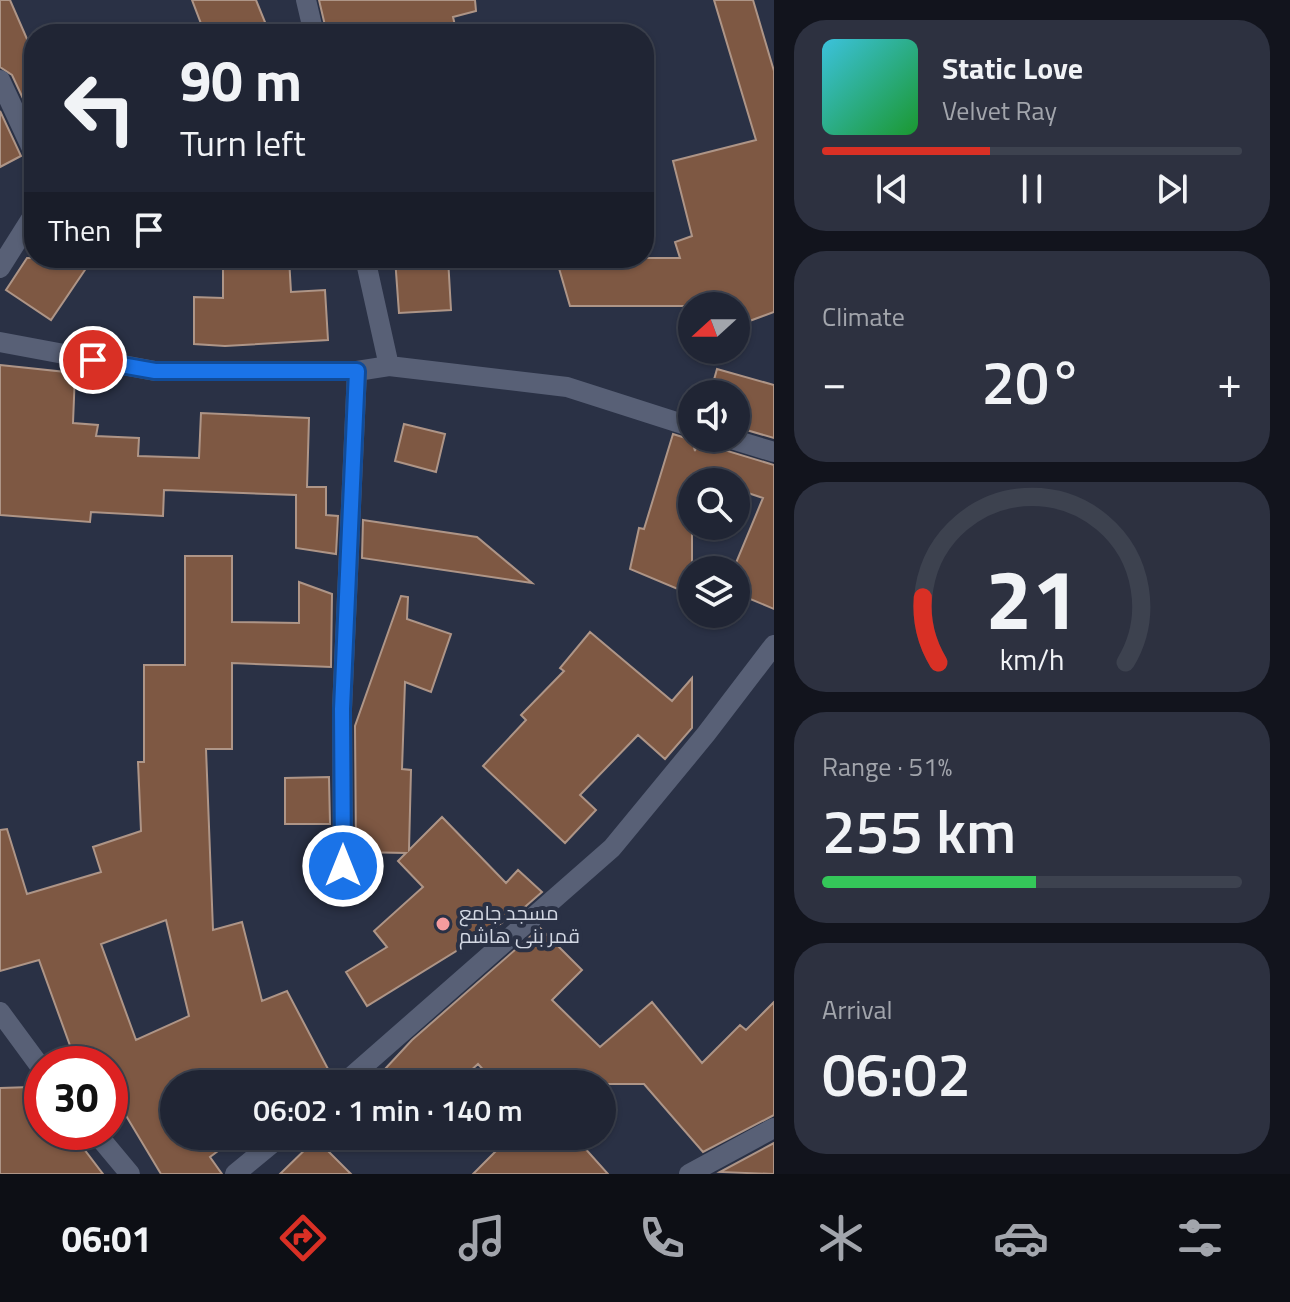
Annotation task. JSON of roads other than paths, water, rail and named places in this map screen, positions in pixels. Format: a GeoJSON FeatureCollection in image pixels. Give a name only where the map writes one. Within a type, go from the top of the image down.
{"type":"FeatureCollection","features":[{"type":"Feature","properties":{"kind":"street"},"geometry":{"type":"LineString","coordinates":[[306,0],[312,24]]}},
{"type":"Feature","properties":{"kind":"street"},"geometry":{"type":"LineString","coordinates":[[0,80],[24,132]]}},
{"type":"Feature","properties":{"kind":"street"},"geometry":{"type":"LineString","coordinates":[[0,268],[24,230]]}},
{"type":"Feature","properties":{"kind":"street"},"geometry":{"type":"LineString","coordinates":[[367,268],[389,366]]}},
{"type":"Feature","properties":{"kind":"street"},"geometry":{"type":"LineString","coordinates":[[0,342],[155,371],[357,371],[389,366],[567,387],[678,423]]}},
{"type":"Feature","properties":{"kind":"street"},"geometry":{"type":"LineString","coordinates":[[343,866],[342,709],[357,371]]}},
{"type":"Feature","properties":{"kind":"street"},"geometry":{"type":"LineString","coordinates":[[750,445],[774,452]]}},
{"type":"Feature","properties":{"kind":"street"},"geometry":{"type":"LineString","coordinates":[[359,1070],[612,848],[774,645]]}},
{"type":"Feature","properties":{"kind":"street"},"geometry":{"type":"LineString","coordinates":[[0,1012],[25,1046]]}},
{"type":"Feature","properties":{"kind":"street"},"geometry":{"type":"LineString","coordinates":[[689,1174],[774,1128]]}},
{"type":"Feature","properties":{"kind":"street"},"geometry":{"type":"LineString","coordinates":[[110,1150],[130,1174]]}},
{"type":"Feature","properties":{"kind":"street"},"geometry":{"type":"LineString","coordinates":[[235,1174],[264,1150]]}},
{"type":"Feature","properties":{"kind":"place","name":"مسجد جامع قمر بنی هاشم"},"geometry":{"type":"Point","coordinates":[443,924]}}]}
